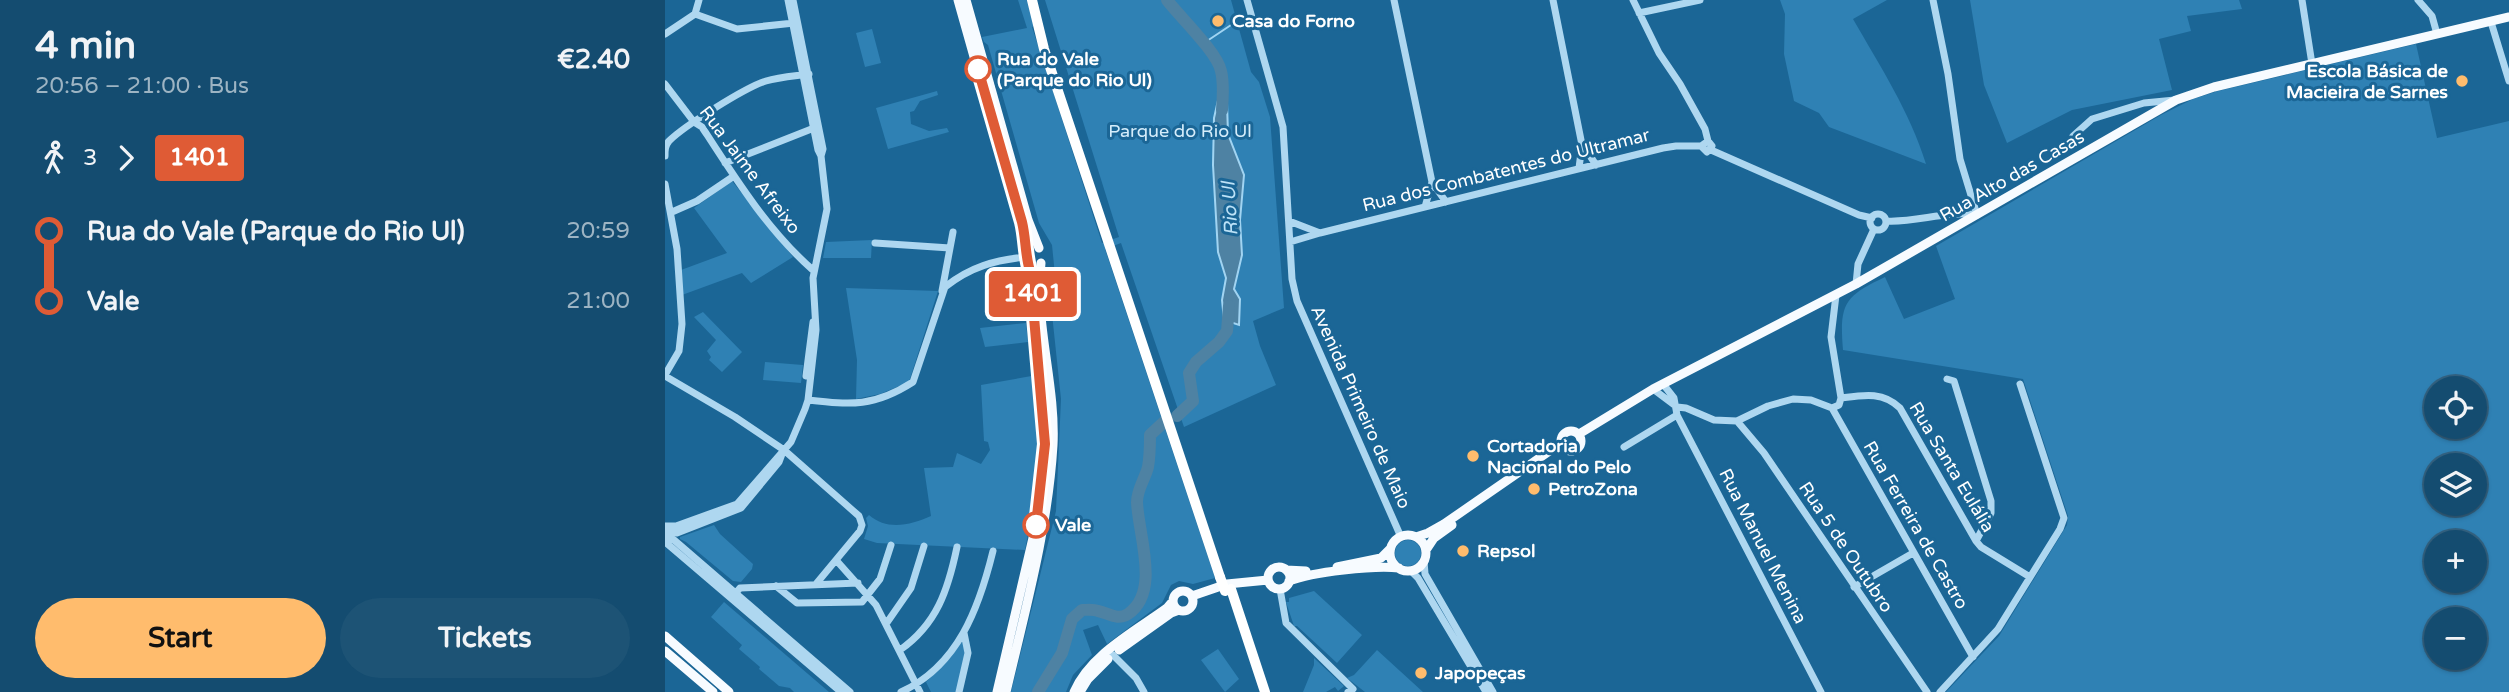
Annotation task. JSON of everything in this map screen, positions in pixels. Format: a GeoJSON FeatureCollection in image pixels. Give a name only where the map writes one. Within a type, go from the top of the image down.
{"type":"FeatureCollection","features":[{"type":"Feature","properties":{"kind":"highway"},"geometry":{"type":"LineString","coordinates":[[1034,0],[1263,692]]}},
{"type":"Feature","properties":{"kind":"main road"},"geometry":{"type":"LineString","coordinates":[[958,0],[1015,197],[1027,256],[1045,444],[1036,525],[997,692]]}},
{"type":"Feature","properties":{"kind":"main road"},"geometry":{"type":"LineString","coordinates":[[966,0],[1028,220],[1044,255],[1040,288],[1053,444],[1044,527],[1006,692]]}},
{"type":"Feature","properties":{"kind":"main road","name":"Rua Alto das Casas"},"geometry":{"type":"LineString","coordinates":[[1579,434],[1653,389],[1856,285],[2176,100],[2214,87],[2509,17]]}},
{"type":"Feature","properties":{"kind":"main road"},"geometry":{"type":"LineString","coordinates":[[1027,256],[1033,247],[1039,248]]}},
{"type":"Feature","properties":{"kind":"main road"},"geometry":{"type":"LineString","coordinates":[[1027,256],[1034,265],[1041,263]]}},
{"type":"Feature","properties":{"kind":"main road"},"geometry":{"type":"LineString","coordinates":[[1566,432],[1579,434],[1581,440],[1577,449],[1571,451],[1563,446],[1562,437],[1566,432]]}},
{"type":"Feature","properties":{"kind":"main road"},"geometry":{"type":"LineString","coordinates":[[1563,446],[1434,538],[1426,550],[1424,561],[1411,571],[1387,567],[1334,573],[1298,578],[1280,589],[1271,585],[1268,580],[1269,573],[1274,568],[1298,572],[1381,558],[1401,537],[1416,537],[1428,533],[1563,446]]}},
{"type":"Feature","properties":{"kind":"main road"},"geometry":{"type":"LineString","coordinates":[[1416,537],[1426,550]]}},
{"type":"Feature","properties":{"kind":"main road"},"geometry":{"type":"LineString","coordinates":[[1390,549],[1391,560],[1399,569]]}},
{"type":"Feature","properties":{"kind":"main road"},"geometry":{"type":"LineString","coordinates":[[1286,570],[1289,582]]}},
{"type":"Feature","properties":{"kind":"main road"},"geometry":{"type":"LineString","coordinates":[[1192,596],[1227,584],[1268,580]]}},
{"type":"Feature","properties":{"kind":"main road"},"geometry":{"type":"LineString","coordinates":[[1074,692],[1082,674],[1095,661],[1167,608],[1179,592],[1185,591],[1192,596]]}},
{"type":"Feature","properties":{"kind":"main road"},"geometry":{"type":"LineString","coordinates":[[1080,692],[1094,672],[1113,655],[1171,613],[1190,607],[1192,596]]}},
{"type":"Feature","properties":{"kind":"main road"},"geometry":{"type":"LineString","coordinates":[[1173,601],[1179,610]]}},
{"type":"Feature","properties":{"kind":"main road"},"geometry":{"type":"LineString","coordinates":[[665,636],[729,692]]}},
{"type":"Feature","properties":{"kind":"main road"},"geometry":{"type":"LineString","coordinates":[[665,651],[713,692]]}},
{"type":"Feature","properties":{"kind":"street"},"geometry":{"type":"LineString","coordinates":[[665,34],[695,14],[699,0]]}},
{"type":"Feature","properties":{"kind":"street"},"geometry":{"type":"LineString","coordinates":[[665,526],[676,526],[737,503],[792,442],[808,400],[816,330],[812,282],[827,209],[807,74],[791,0]]}},
{"type":"Feature","properties":{"kind":"street"},"geometry":{"type":"LineString","coordinates":[[791,0],[823,149],[821,156]]}},
{"type":"Feature","properties":{"kind":"street","name":"Avenida Primeiro de Maio"},"geometry":{"type":"LineString","coordinates":[[1247,0],[1283,127],[1293,279],[1303,318],[1401,537]]}},
{"type":"Feature","properties":{"kind":"street"},"geometry":{"type":"LineString","coordinates":[[1394,0],[1432,182],[1446,202]]}},
{"type":"Feature","properties":{"kind":"street"},"geometry":{"type":"LineString","coordinates":[[1553,0],[1582,145],[1579,168]]}},
{"type":"Feature","properties":{"kind":"street"},"geometry":{"type":"LineString","coordinates":[[1633,0],[1659,54],[1705,129],[1705,152],[1711,150],[1859,215],[1872,218],[1879,215],[1886,221],[1900,222],[1966,213],[1977,215],[1960,159],[1948,74],[1933,0]]}},
{"type":"Feature","properties":{"kind":"street"},"geometry":{"type":"LineString","coordinates":[[1639,13],[1700,0]]}},
{"type":"Feature","properties":{"kind":"street"},"geometry":{"type":"LineString","coordinates":[[2302,0],[2312,64]]}},
{"type":"Feature","properties":{"kind":"street"},"geometry":{"type":"LineString","coordinates":[[2418,0],[2432,16],[2437,34]]}},
{"type":"Feature","properties":{"kind":"street"},"geometry":{"type":"LineString","coordinates":[[695,14],[737,29],[794,23]]}},
{"type":"Feature","properties":{"kind":"street"},"geometry":{"type":"LineString","coordinates":[[2491,22],[2509,81]]}},
{"type":"Feature","properties":{"kind":"street"},"geometry":{"type":"LineString","coordinates":[[665,156],[669,142],[694,122],[755,85],[767,80],[807,74]]}},
{"type":"Feature","properties":{"kind":"street","name":"Rua Jaime Afreixo"},"geometry":{"type":"LineString","coordinates":[[665,85],[694,122],[702,127],[734,176],[796,255],[814,271]]}},
{"type":"Feature","properties":{"kind":"street"},"geometry":{"type":"LineString","coordinates":[[2073,136],[2092,119],[2144,103],[2176,100]]}},
{"type":"Feature","properties":{"kind":"street"},"geometry":{"type":"LineString","coordinates":[[725,163],[814,128]]}},
{"type":"Feature","properties":{"kind":"street","name":"Rua dos Combatentes do Ultramar"},"geometry":{"type":"LineString","coordinates":[[1290,242],[1579,168],[1676,146],[1705,144]]}},
{"type":"Feature","properties":{"kind":"street"},"geometry":{"type":"LineString","coordinates":[[1582,145],[1596,164]]}},
{"type":"Feature","properties":{"kind":"street"},"geometry":{"type":"LineString","coordinates":[[672,212],[697,201],[734,176]]}},
{"type":"Feature","properties":{"kind":"street"},"geometry":{"type":"LineString","coordinates":[[1425,207],[1432,182]]}},
{"type":"Feature","properties":{"kind":"street"},"geometry":{"type":"LineString","coordinates":[[665,184],[677,249],[682,336],[680,351],[665,376],[736,416],[784,450],[857,513],[861,520],[860,531],[816,584]]}},
{"type":"Feature","properties":{"kind":"street"},"geometry":{"type":"LineString","coordinates":[[1872,218],[1870,223],[1874,229]]}},
{"type":"Feature","properties":{"kind":"street"},"geometry":{"type":"LineString","coordinates":[[1289,221],[1320,233]]}},
{"type":"Feature","properties":{"kind":"street"},"geometry":{"type":"LineString","coordinates":[[1874,229],[1881,229],[1886,221]]}},
{"type":"Feature","properties":{"kind":"street"},"geometry":{"type":"LineString","coordinates":[[1856,285],[1858,264],[1874,229]]}},
{"type":"Feature","properties":{"kind":"street"},"geometry":{"type":"LineString","coordinates":[[942,296],[953,232]]}},
{"type":"Feature","properties":{"kind":"street"},"geometry":{"type":"LineString","coordinates":[[874,243],[950,248]]}},
{"type":"Feature","properties":{"kind":"street"},"geometry":{"type":"LineString","coordinates":[[808,400],[861,404],[877,400],[913,382],[945,287],[957,277],[984,264],[1027,256]]}},
{"type":"Feature","properties":{"kind":"street"},"geometry":{"type":"LineString","coordinates":[[1624,447],[1677,411],[1686,408],[1714,420],[1737,421],[1767,406],[1793,399],[1811,400],[1832,408],[1839,405],[1841,398],[1833,364],[1831,337],[1836,295]]}},
{"type":"Feature","properties":{"kind":"street"},"geometry":{"type":"LineString","coordinates":[[665,537],[741,508],[779,462],[804,400],[814,320]]}},
{"type":"Feature","properties":{"kind":"street"},"geometry":{"type":"LineString","coordinates":[[1947,379],[1954,381],[1991,500],[1991,513],[1976,541]]}},
{"type":"Feature","properties":{"kind":"street","name":"Rua Manuel Menina"},"geometry":{"type":"LineString","coordinates":[[1663,384],[1674,398],[1677,411],[1821,692]]}},
{"type":"Feature","properties":{"kind":"street"},"geometry":{"type":"LineString","coordinates":[[1941,692],[1998,629],[2060,529],[2064,518],[2020,384]]}},
{"type":"Feature","properties":{"kind":"street"},"geometry":{"type":"LineString","coordinates":[[1653,389],[1677,411]]}},
{"type":"Feature","properties":{"kind":"street","name":"Rua Santa Eulália"},"geometry":{"type":"LineString","coordinates":[[1841,398],[1868,394],[1893,401],[1900,408],[1976,541],[1981,547],[2030,577]]}},
{"type":"Feature","properties":{"kind":"street","name":"Rua Ferreira de Castro"},"geometry":{"type":"LineString","coordinates":[[1832,408],[1973,657]]}},
{"type":"Feature","properties":{"kind":"street","name":"Rua 5 de Outubro"},"geometry":{"type":"LineString","coordinates":[[1737,421],[1764,453],[1927,692]]}},
{"type":"Feature","properties":{"kind":"street"},"geometry":{"type":"LineString","coordinates":[[665,537],[674,540],[850,692]]}},
{"type":"Feature","properties":{"kind":"street"},"geometry":{"type":"LineString","coordinates":[[665,537],[841,692]]}},
{"type":"Feature","properties":{"kind":"street"},"geometry":{"type":"LineString","coordinates":[[776,586],[797,603],[862,602],[880,579],[891,545]]}},
{"type":"Feature","properties":{"kind":"street"},"geometry":{"type":"LineString","coordinates":[[886,624],[911,588],[924,546]]}},
{"type":"Feature","properties":{"kind":"street"},"geometry":{"type":"LineString","coordinates":[[900,650],[915,640],[937,610],[949,583],[957,547]]}},
{"type":"Feature","properties":{"kind":"street"},"geometry":{"type":"LineString","coordinates":[[901,692],[919,688],[964,633],[981,598],[993,551]]}},
{"type":"Feature","properties":{"kind":"street"},"geometry":{"type":"LineString","coordinates":[[1854,587],[1913,553]]}},
{"type":"Feature","properties":{"kind":"street"},"geometry":{"type":"LineString","coordinates":[[836,560],[868,595],[919,688]]}},
{"type":"Feature","properties":{"kind":"street"},"geometry":{"type":"LineString","coordinates":[[1424,561],[1425,574],[1493,692]]}},
{"type":"Feature","properties":{"kind":"street"},"geometry":{"type":"LineString","coordinates":[[1411,571],[1419,578],[1486,692]]}},
{"type":"Feature","properties":{"kind":"street"},"geometry":{"type":"LineString","coordinates":[[735,594],[740,588],[858,583]]}},
{"type":"Feature","properties":{"kind":"street"},"geometry":{"type":"LineString","coordinates":[[1280,589],[1286,623],[1353,689],[1348,692]]}},
{"type":"Feature","properties":{"kind":"street"},"geometry":{"type":"LineString","coordinates":[[959,692],[968,653],[964,633]]}},
{"type":"Feature","properties":{"kind":"street"},"geometry":{"type":"LineString","coordinates":[[1113,655],[1136,678],[1144,692]]}},
{"type":"Feature","properties":{"kind":"green space","name":"Parque do Rio Ul"},"geometry":{"type":"Polygon","coordinates":[[[1018,0],[1027,0],[1034,26],[1032,27],[1102,243],[1119,237],[1045,0],[1231,0],[1251,72],[1259,82],[1270,117],[1284,308],[1253,321],[1276,385],[1184,427],[1121,243],[1105,249],[1215,578],[1193,584],[1179,581],[1171,585],[1162,603],[1107,644],[1098,625],[1083,630],[1092,655],[1073,675],[1066,692],[1011,692],[1056,511],[1061,399],[1048,276],[1055,275],[1052,245],[1039,223],[988,45],[982,37],[1027,28],[1018,0]]]}},
{"type":"Feature","properties":{"kind":"green space"},"geometry":{"type":"Polygon","coordinates":[[[1780,0],[1887,0],[1853,19],[1903,108],[1926,164],[1829,127],[1819,113],[1794,101],[1784,54],[1785,14],[1780,0]]]}},
{"type":"Feature","properties":{"kind":"green space"},"geometry":{"type":"Polygon","coordinates":[[[1970,0],[2239,0],[2242,9],[2187,16],[2191,31],[2159,39],[2172,90],[2072,110],[2007,143],[1984,85],[1970,0]]]}},
{"type":"Feature","properties":{"kind":"green space"},"geometry":{"type":"Polygon","coordinates":[[[872,29],[881,63],[865,67],[856,33],[872,29]]]}},
{"type":"Feature","properties":{"kind":"green space"},"geometry":{"type":"Polygon","coordinates":[[[2416,44],[2437,138],[2509,121],[2509,692],[1946,692],[1999,636],[2067,525],[2068,516],[2023,379],[1843,350],[1842,321],[1847,303],[1861,290],[1885,277],[1904,319],[1955,299],[1936,246],[2193,99],[2416,44]]]}},
{"type":"Feature","properties":{"kind":"green space"},"geometry":{"type":"Polygon","coordinates":[[[937,91],[938,95],[920,101],[914,111],[910,112],[911,124],[929,131],[947,128],[949,132],[888,149],[876,108],[937,91]]]}},
{"type":"Feature","properties":{"kind":"green space"},"geometry":{"type":"Polygon","coordinates":[[[732,181],[793,257],[751,283],[742,273],[682,295],[681,270],[727,253],[694,208],[732,181]]]}},
{"type":"Feature","properties":{"kind":"green space"},"geometry":{"type":"Polygon","coordinates":[[[872,240],[871,258],[823,258],[826,242],[872,240]]]}},
{"type":"Feature","properties":{"kind":"green space"},"geometry":{"type":"Polygon","coordinates":[[[846,288],[938,291],[909,382],[880,394],[856,399],[857,360],[846,288]]]}},
{"type":"Feature","properties":{"kind":"green space"},"geometry":{"type":"Polygon","coordinates":[[[703,312],[742,352],[722,372],[709,360],[711,357],[707,351],[716,340],[694,317],[703,312]]]}},
{"type":"Feature","properties":{"kind":"green space"},"geometry":{"type":"Polygon","coordinates":[[[1026,323],[1028,342],[985,347],[980,328],[1026,323]]]}},
{"type":"Feature","properties":{"kind":"green space"},"geometry":{"type":"Polygon","coordinates":[[[765,362],[803,365],[801,383],[763,380],[765,362]]]}},
{"type":"Feature","properties":{"kind":"green space"},"geometry":{"type":"Polygon","coordinates":[[[1037,375],[1037,463],[1025,550],[877,543],[864,539],[868,526],[866,518],[869,515],[891,525],[915,522],[931,516],[924,468],[953,467],[957,453],[981,464],[990,450],[988,442],[984,441],[981,385],[1037,375]]]}},
{"type":"Feature","properties":{"kind":"green space"},"geometry":{"type":"Polygon","coordinates":[[[714,525],[720,534],[753,564],[741,582],[733,581],[680,539],[714,525]]]}},
{"type":"Feature","properties":{"kind":"green space"},"geometry":{"type":"Polygon","coordinates":[[[1408,540],[1417,544],[1421,553],[1417,562],[1408,566],[1399,562],[1395,553],[1399,544],[1408,540]]]}},
{"type":"Feature","properties":{"kind":"green space"},"geometry":{"type":"Polygon","coordinates":[[[1314,591],[1362,635],[1337,663],[1294,626],[1286,602],[1289,602],[1289,598],[1314,591]]]}},
{"type":"Feature","properties":{"kind":"green space"},"geometry":{"type":"Polygon","coordinates":[[[724,602],[829,692],[794,692],[790,688],[779,686],[759,669],[760,667],[739,649],[742,645],[711,617],[724,602]]]}},
{"type":"Feature","properties":{"kind":"green space"},"geometry":{"type":"Polygon","coordinates":[[[963,640],[965,654],[956,692],[931,692],[926,682],[951,657],[963,640]]]}},
{"type":"Feature","properties":{"kind":"green space"},"geometry":{"type":"Polygon","coordinates":[[[1218,649],[1239,679],[1225,692],[1201,660],[1218,649]]]}},
{"type":"Feature","properties":{"kind":"green space"},"geometry":{"type":"Polygon","coordinates":[[[1377,650],[1423,692],[1365,692],[1347,678],[1354,675],[1377,650]]]}},
{"type":"Feature","properties":{"kind":"green space"},"geometry":{"type":"Polygon","coordinates":[[[1314,658],[1344,686],[1338,691],[1335,687],[1326,692],[1303,692],[1314,665],[1314,658]]]}},
{"type":"Feature","properties":{"kind":"water"},"geometry":{"type":"Polygon","coordinates":[[[1224,93],[1228,134],[1244,175],[1240,220],[1242,255],[1234,289],[1240,299],[1239,325],[1224,320],[1222,300],[1226,278],[1218,252],[1213,165],[1214,118],[1219,96],[1224,93]]]}},
{"type":"Feature","properties":{"kind":"waterway","name":"Rio Ul"},"geometry":{"type":"LineString","coordinates":[[1167,0],[1218,63],[1223,80],[1222,110]]}},
{"type":"Feature","properties":{"kind":"waterway"},"geometry":{"type":"LineString","coordinates":[[1204,43],[1237,21]]}},
{"type":"Feature","properties":{"kind":"waterway","name":"Rio Ul"},"geometry":{"type":"LineString","coordinates":[[1177,416],[1193,401],[1189,373],[1196,362],[1219,342],[1227,331],[1229,306]]}},
{"type":"Feature","properties":{"kind":"waterway","name":"Rio Ul"},"geometry":{"type":"LineString","coordinates":[[1038,692],[1062,653],[1072,619],[1082,610],[1094,610],[1120,617],[1128,614],[1138,604],[1146,577],[1137,497],[1148,467],[1150,435],[1164,422]]}},
{"type":"Feature","properties":{"kind":"bus line","name":"1401"},"geometry":{"type":"LineString","coordinates":[[978,69],[1022,222],[1030,271],[1045,444],[1036,525]]}},
{"type":"Feature","properties":{"kind":"place","name":"Casa do Forno"},"geometry":{"type":"Point","coordinates":[1218,21]}},
{"type":"Feature","properties":{"kind":"place","name":"Rua do Vale (Parque do Rio Ul)"},"geometry":{"type":"Point","coordinates":[978,69]}},
{"type":"Feature","properties":{"kind":"place","name":"Escola Básica de Macieira de Sarnes"},"geometry":{"type":"Point","coordinates":[2462,81]}},
{"type":"Feature","properties":{"kind":"place","name":"Cortadoria Nacional do Pelo"},"geometry":{"type":"Point","coordinates":[1473,456]}},
{"type":"Feature","properties":{"kind":"place","name":"PetroZona"},"geometry":{"type":"Point","coordinates":[1534,489]}},
{"type":"Feature","properties":{"kind":"place","name":"Vale"},"geometry":{"type":"Point","coordinates":[1036,525]}},
{"type":"Feature","properties":{"kind":"place","name":"Repsol"},"geometry":{"type":"Point","coordinates":[1463,551]}},
{"type":"Feature","properties":{"kind":"place","name":"Japopeças"},"geometry":{"type":"Point","coordinates":[1421,673]}}]}
